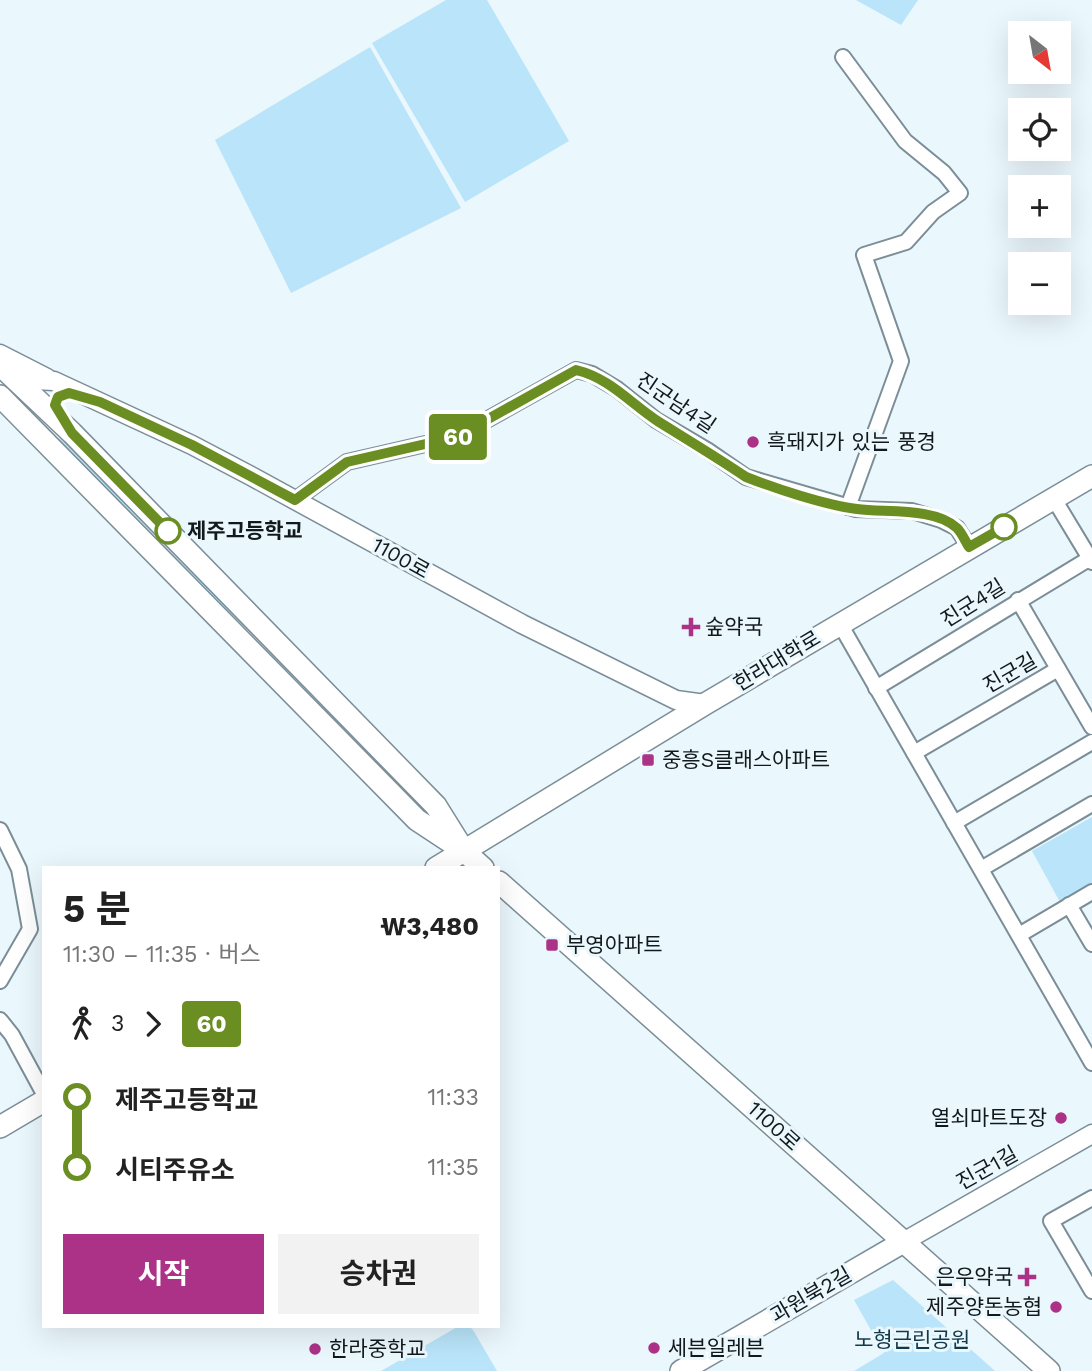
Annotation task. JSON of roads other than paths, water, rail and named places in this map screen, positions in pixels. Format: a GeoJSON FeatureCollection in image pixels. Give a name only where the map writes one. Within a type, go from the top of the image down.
{"type":"FeatureCollection","features":[{"type":"Feature","properties":{"kind":"main road"},"geometry":{"type":"LineString","coordinates":[[0,365],[72,433],[436,806],[464,851]]}},
{"type":"Feature","properties":{"kind":"main road"},"geometry":{"type":"LineString","coordinates":[[19,383],[2,398],[417,821],[464,851],[481,866]]}},
{"type":"Feature","properties":{"kind":"main road","name":"한라대학로"},"geometry":{"type":"LineString","coordinates":[[439,866],[705,704],[1092,476]]}},
{"type":"Feature","properties":{"kind":"main road","name":"1100로"},"geometry":{"type":"LineString","coordinates":[[500,883],[1049,1371]]}},
{"type":"Feature","properties":{"kind":"main road"},"geometry":{"type":"LineString","coordinates":[[0,1127],[42,1102]]}},
{"type":"Feature","properties":{"kind":"main road","name":"과원북2길"},"geometry":{"type":"LineString","coordinates":[[681,1371],[905,1241]]}},
{"type":"Feature","properties":{"kind":"street"},"geometry":{"type":"LineString","coordinates":[[843,57],[905,141],[944,173],[960,194],[933,212],[906,242],[864,255],[901,361],[848,507]]}},
{"type":"Feature","properties":{"kind":"street"},"geometry":{"type":"LineString","coordinates":[[0,355],[100,402]]}},
{"type":"Feature","properties":{"kind":"street","name":"진군남4길"},"geometry":{"type":"LineString","coordinates":[[295,500],[347,462],[456,437],[576,370],[592,374],[617,388],[656,420],[746,477],[848,507],[912,512],[941,520],[957,528],[969,547]]}},
{"type":"Feature","properties":{"kind":"street"},"geometry":{"type":"LineString","coordinates":[[19,383],[34,380],[54,381]]}},
{"type":"Feature","properties":{"kind":"street"},"geometry":{"type":"LineString","coordinates":[[72,433],[57,411],[55,405],[58,397],[69,393],[100,402]]}},
{"type":"Feature","properties":{"kind":"street","name":"1100로"},"geometry":{"type":"LineString","coordinates":[[100,402],[192,445],[522,624],[676,700],[705,704]]}},
{"type":"Feature","properties":{"kind":"street"},"geometry":{"type":"LineString","coordinates":[[1054,499],[1091,559]]}},
{"type":"Feature","properties":{"kind":"street","name":"진군4길"},"geometry":{"type":"LineString","coordinates":[[876,688],[1018,600],[1091,559]]}},
{"type":"Feature","properties":{"kind":"street","name":"진군길"},"geometry":{"type":"LineString","coordinates":[[914,753],[1058,669],[1018,600]]}},
{"type":"Feature","properties":{"kind":"street"},"geometry":{"type":"LineString","coordinates":[[840,624],[1092,1063]]}},
{"type":"Feature","properties":{"kind":"street"},"geometry":{"type":"LineString","coordinates":[[1058,669],[1092,727]]}},
{"type":"Feature","properties":{"kind":"street"},"geometry":{"type":"LineString","coordinates":[[954,823],[1092,741]]}},
{"type":"Feature","properties":{"kind":"street"},"geometry":{"type":"LineString","coordinates":[[981,869],[1092,804]]}},
{"type":"Feature","properties":{"kind":"street"},"geometry":{"type":"LineString","coordinates":[[0,830],[19,869],[30,929],[0,981]]}},
{"type":"Feature","properties":{"kind":"street"},"geometry":{"type":"LineString","coordinates":[[1019,935],[1092,892]]}},
{"type":"Feature","properties":{"kind":"street"},"geometry":{"type":"LineString","coordinates":[[1069,905],[1092,944]]}},
{"type":"Feature","properties":{"kind":"street"},"geometry":{"type":"LineString","coordinates":[[0,1020],[12,1035],[42,1090]]}},
{"type":"Feature","properties":{"kind":"street","name":"진군1길"},"geometry":{"type":"LineString","coordinates":[[905,1241],[1092,1134]]}},
{"type":"Feature","properties":{"kind":"street"},"geometry":{"type":"LineString","coordinates":[[1092,1199],[1051,1221],[1092,1291]]}},
{"type":"Feature","properties":{"kind":"place","name":"흑돼지가 있는 풍경"},"geometry":{"type":"Point","coordinates":[753,442]}},
{"type":"Feature","properties":{"kind":"place","name":"제주고등학교"},"geometry":{"type":"Point","coordinates":[168,531]}},
{"type":"Feature","properties":{"kind":"place","name":"숲약국"},"geometry":{"type":"Point","coordinates":[691,627]}},
{"type":"Feature","properties":{"kind":"place","name":"중흥S클래스아파트"},"geometry":{"type":"Point","coordinates":[648,760]}},
{"type":"Feature","properties":{"kind":"place","name":"부영아파트"},"geometry":{"type":"Point","coordinates":[552,945]}},
{"type":"Feature","properties":{"kind":"place","name":"열쇠마트도장"},"geometry":{"type":"Point","coordinates":[1061,1118]}},
{"type":"Feature","properties":{"kind":"place","name":"은우약국"},"geometry":{"type":"Point","coordinates":[1027,1277]}},
{"type":"Feature","properties":{"kind":"place","name":"제주양돈농협"},"geometry":{"type":"Point","coordinates":[1056,1307]}},
{"type":"Feature","properties":{"kind":"place","name":"세븐일레븐"},"geometry":{"type":"Point","coordinates":[654,1348]}},
{"type":"Feature","properties":{"kind":"place","name":"한라중학교"},"geometry":{"type":"Point","coordinates":[315,1349]}},
{"type":"Feature","properties":{"kind":"park label","name":"노형근린공원"},"geometry":{"type":"Point","coordinates":[912,1340]}}]}
